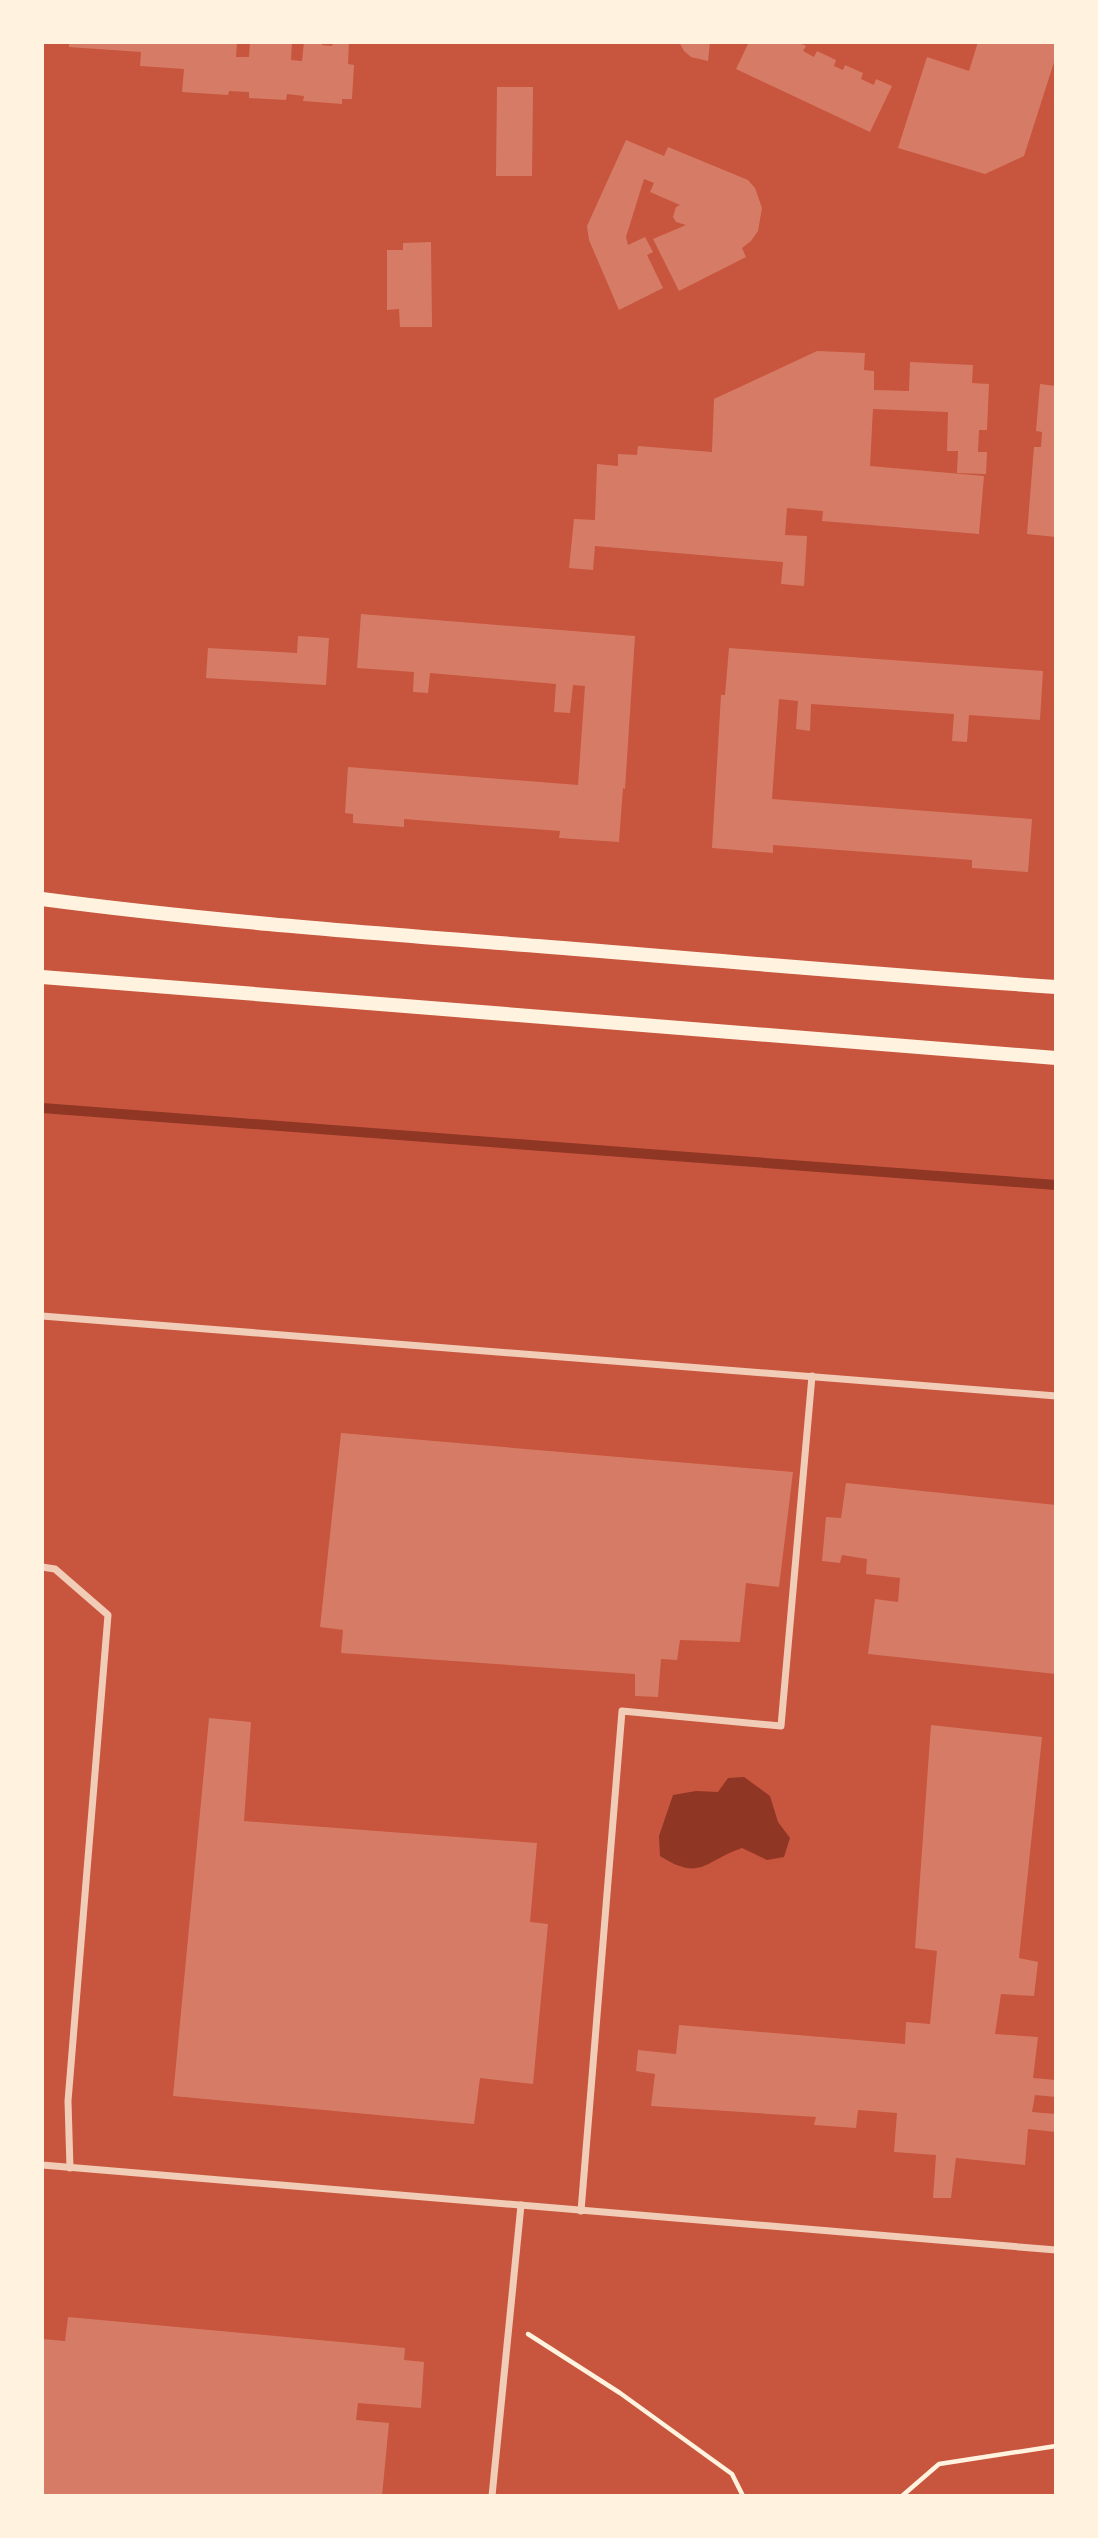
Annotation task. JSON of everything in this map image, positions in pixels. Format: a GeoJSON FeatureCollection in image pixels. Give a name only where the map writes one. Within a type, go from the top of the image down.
{"type":"FeatureCollection","features":[{"type":"Feature","properties":{"kind":"main road"},"geometry":{"type":"LineString","coordinates":[[42,899],[331,930],[850,973],[1056,986]]}},
{"type":"Feature","properties":{"kind":"main road"},"geometry":{"type":"LineString","coordinates":[[42,977],[1056,1058]]}},
{"type":"Feature","properties":{"kind":"street"},"geometry":{"type":"LineString","coordinates":[[42,1316],[1056,1396]]}},
{"type":"Feature","properties":{"kind":"street"},"geometry":{"type":"LineString","coordinates":[[581,2211],[622,1711],[781,1726],[812,1376]]}},
{"type":"Feature","properties":{"kind":"street"},"geometry":{"type":"LineString","coordinates":[[42,1567],[55,1569],[108,1615],[68,2101],[70,2168]]}},
{"type":"Feature","properties":{"kind":"street"},"geometry":{"type":"LineString","coordinates":[[42,2165],[1056,2250]]}},
{"type":"Feature","properties":{"kind":"street"},"geometry":{"type":"LineString","coordinates":[[492,2496],[521,2206]]}},
{"type":"Feature","properties":{"kind":"path"},"geometry":{"type":"LineString","coordinates":[[509,2323],[620,2393],[732,2474],[743,2496]]}},
{"type":"Feature","properties":{"kind":"path"},"geometry":{"type":"LineString","coordinates":[[902,2496],[939,2464],[1056,2446]]}},
{"type":"Feature","properties":{"kind":"shaded area"},"geometry":{"type":"Polygon","coordinates":[[[744,1777],[770,1796],[778,1822],[790,1838],[784,1857],[767,1860],[742,1848],[702,1867],[685,1868],[660,1856],[659,1836],[673,1795],[696,1791],[718,1792],[728,1778],[744,1777]]]}},
{"type":"Feature","properties":{"kind":"building"},"geometry":{"type":"Polygon","coordinates":[[[69,42],[237,42],[236,57],[249,57],[250,42],[292,42],[291,60],[302,61],[304,42],[322,42],[322,45],[332,46],[333,42],[349,42],[348,64],[354,65],[352,99],[342,99],[342,104],[303,101],[304,96],[287,94],[286,100],[249,98],[249,92],[229,91],[228,95],[182,92],[184,69],[140,66],[141,52],[69,47],[69,42]]]}},
{"type":"Feature","properties":{"kind":"building"},"geometry":{"type":"Polygon","coordinates":[[[679,42],[710,42],[708,61],[691,57],[679,42]]]}},
{"type":"Feature","properties":{"kind":"building"},"geometry":{"type":"Polygon","coordinates":[[[749,42],[797,42],[806,46],[803,51],[814,57],[817,51],[836,60],[834,66],[843,70],[845,65],[863,73],[861,79],[874,85],[876,79],[892,86],[870,132],[736,69],[749,42]]]}},
{"type":"Feature","properties":{"kind":"building"},"geometry":{"type":"Polygon","coordinates":[[[978,42],[1056,42],[1056,56],[1024,156],[985,174],[898,148],[927,57],[969,71],[978,42]]]}},
{"type":"Feature","properties":{"kind":"building"},"geometry":{"type":"Polygon","coordinates":[[[497,87],[533,87],[532,176],[496,176],[497,87]]]}},
{"type":"Feature","properties":{"kind":"building"},"geometry":{"type":"Polygon","coordinates":[[[626,140],[664,156],[668,147],[748,180],[755,188],[762,208],[758,231],[742,248],[746,257],[679,291],[653,239],[686,225],[676,222],[673,217],[676,207],[680,205],[650,192],[654,183],[644,179],[626,237],[628,245],[645,237],[653,252],[647,255],[663,288],[619,310],[589,240],[587,226],[626,140]]]}},
{"type":"Feature","properties":{"kind":"building"},"geometry":{"type":"Polygon","coordinates":[[[431,242],[432,327],[400,327],[399,309],[387,310],[387,250],[403,250],[403,243],[431,242]]]}},
{"type":"Feature","properties":{"kind":"building"},"geometry":{"type":"Polygon","coordinates":[[[817,351],[865,353],[864,370],[874,371],[874,390],[909,391],[910,362],[973,365],[972,383],[989,384],[987,430],[979,430],[978,452],[987,452],[986,474],[957,473],[958,451],[947,451],[948,412],[873,409],[870,466],[984,476],[979,534],[822,521],[823,511],[787,508],[785,535],[807,536],[804,586],[781,584],[783,562],[595,546],[593,570],[569,568],[574,519],[595,520],[597,464],[618,466],[618,454],[637,455],[638,446],[712,452],[714,399],[817,351]]]}},
{"type":"Feature","properties":{"kind":"building"},"geometry":{"type":"Polygon","coordinates":[[[1040,384],[1056,386],[1056,537],[1027,534],[1034,447],[1041,447],[1042,432],[1036,431],[1040,384]]]}},
{"type":"Feature","properties":{"kind":"building"},"geometry":{"type":"Polygon","coordinates":[[[361,614],[635,636],[619,842],[559,838],[560,831],[404,819],[404,827],[353,823],[353,814],[345,813],[348,767],[578,785],[585,686],[573,685],[570,713],[554,712],[556,684],[430,673],[428,693],[413,692],[414,672],[357,668],[361,614]]]}},
{"type":"Feature","properties":{"kind":"building"},"geometry":{"type":"Polygon","coordinates":[[[298,636],[329,638],[326,685],[206,678],[208,648],[297,653],[298,636]]]}},
{"type":"Feature","properties":{"kind":"building"},"geometry":{"type":"Polygon","coordinates":[[[729,648],[1043,671],[1040,720],[969,715],[967,742],[952,741],[954,714],[811,704],[810,731],[796,729],[798,701],[779,699],[772,799],[1032,819],[1028,872],[972,868],[972,860],[773,845],[773,853],[712,848],[721,695],[725,695],[729,648]]]}},
{"type":"Feature","properties":{"kind":"building"},"geometry":{"type":"Polygon","coordinates":[[[341,1433],[793,1472],[779,1587],[746,1583],[740,1642],[680,1640],[677,1660],[661,1659],[658,1697],[635,1696],[635,1674],[341,1653],[343,1630],[320,1627],[341,1433]]]}},
{"type":"Feature","properties":{"kind":"building"},"geometry":{"type":"Polygon","coordinates":[[[846,1483],[1056,1505],[1056,1674],[868,1654],[875,1599],[898,1602],[900,1578],[866,1574],[867,1559],[842,1555],[840,1563],[822,1561],[826,1517],[841,1518],[846,1483]]]}},
{"type":"Feature","properties":{"kind":"building"},"geometry":{"type":"Polygon","coordinates":[[[209,1718],[251,1722],[244,1821],[537,1843],[530,1922],[548,1924],[533,2084],[480,2078],[474,2124],[173,2096],[209,1718]]]}},
{"type":"Feature","properties":{"kind":"building"},"geometry":{"type":"Polygon","coordinates":[[[931,1725],[1042,1737],[1019,1958],[1038,1962],[1034,1996],[1001,1994],[995,2034],[1038,2037],[1033,2078],[1056,2080],[1056,2097],[1035,2095],[1032,2112],[1056,2114],[1056,2132],[1028,2129],[1025,2165],[956,2158],[951,2198],[933,2198],[936,2155],[894,2152],[897,2113],[858,2110],[856,2128],[814,2125],[816,2117],[651,2106],[655,2074],[636,2071],[638,2050],[676,2054],[679,2025],[905,2044],[906,2022],[930,2024],[937,1951],[915,1948],[931,1725]]]}},
{"type":"Feature","properties":{"kind":"building"},"geometry":{"type":"Polygon","coordinates":[[[68,2317],[405,2348],[404,2360],[424,2362],[421,2408],[358,2403],[356,2420],[389,2423],[382,2496],[42,2496],[42,2339],[65,2341],[68,2317]]]}},
{"type":"Feature","properties":{"kind":"waterway"},"geometry":{"type":"LineString","coordinates":[[42,1108],[1056,1185]]}}]}
